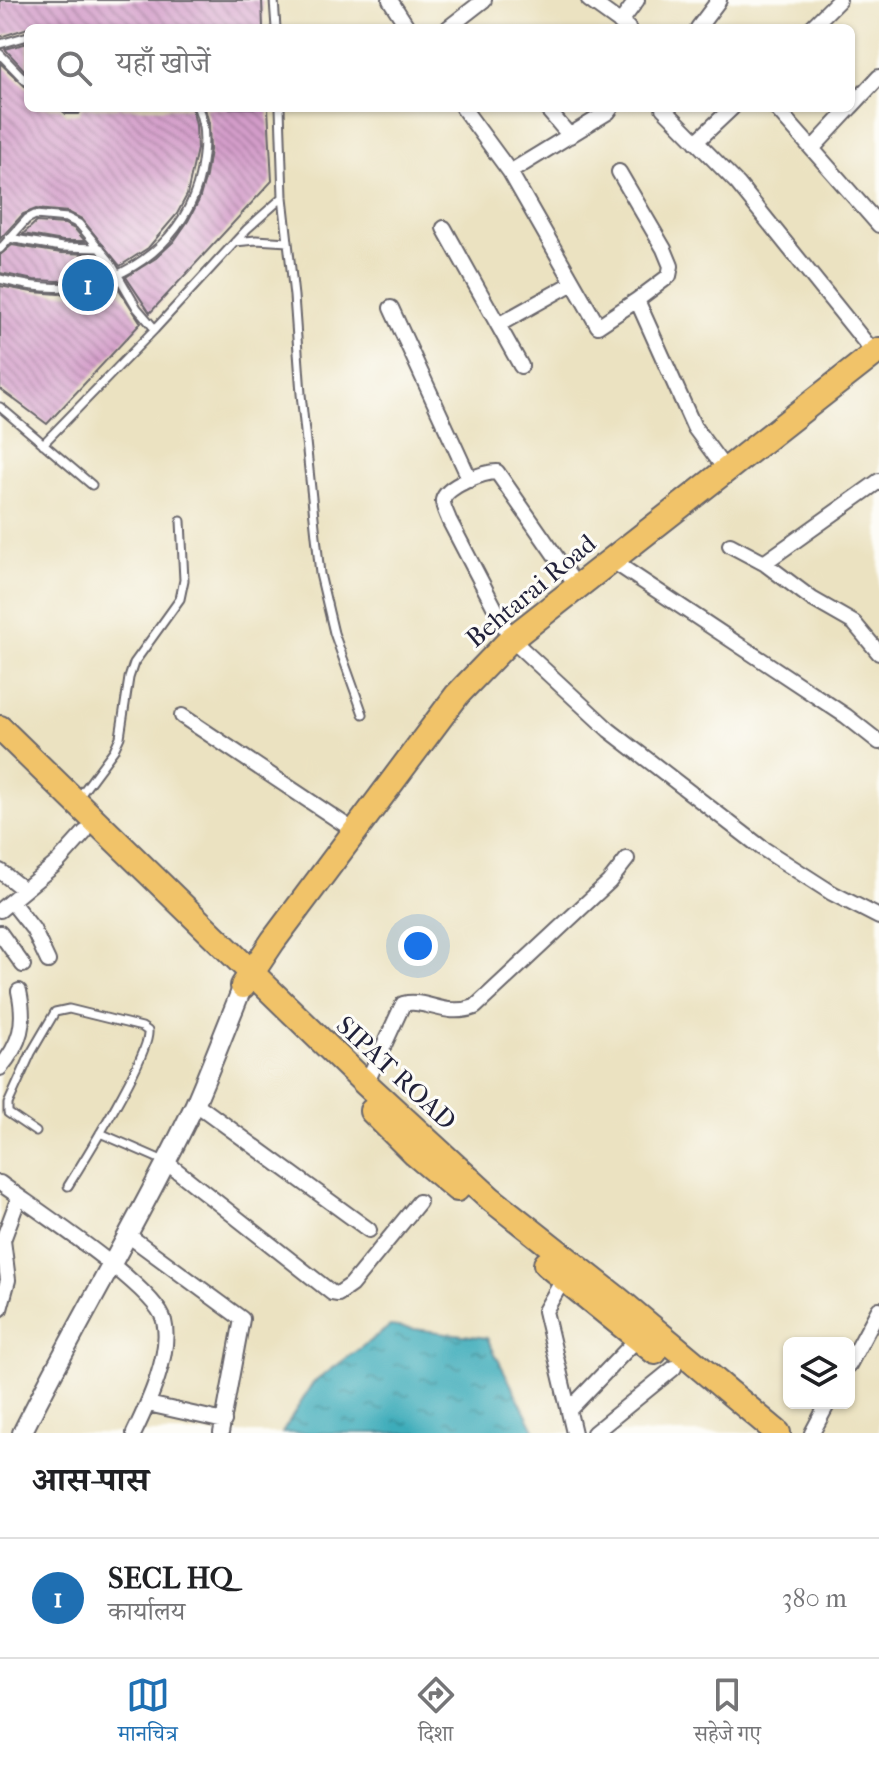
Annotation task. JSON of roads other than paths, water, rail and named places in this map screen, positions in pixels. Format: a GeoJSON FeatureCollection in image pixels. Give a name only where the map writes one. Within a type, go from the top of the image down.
{"type":"FeatureCollection","features":[{"type":"Feature","properties":{"kind":"main road","name":"Behtarai Road"},"geometry":{"type":"LineString","coordinates":[[247,979],[457,695],[511,639],[877,351]]}},
{"type":"Feature","properties":{"kind":"main road","name":"SIPAT ROAD"},"geometry":{"type":"LineString","coordinates":[[0,728],[414,1153],[674,1368],[771,1433]]}},
{"type":"Feature","properties":{"kind":"main road","name":"SIPAT ROAD"},"geometry":{"type":"LineString","coordinates":[[0,749],[85,832],[491,1199],[619,1300],[771,1433]]}},
{"type":"Feature","properties":{"kind":"street"},"geometry":{"type":"LineString","coordinates":[[390,0],[405,24]]}},
{"type":"Feature","properties":{"kind":"street"},"geometry":{"type":"LineString","coordinates":[[453,24],[484,0]]}},
{"type":"Feature","properties":{"kind":"street"},"geometry":{"type":"LineString","coordinates":[[589,0],[623,24]]}},
{"type":"Feature","properties":{"kind":"street"},"geometry":{"type":"LineString","coordinates":[[625,24],[637,0]]}},
{"type":"Feature","properties":{"kind":"street"},"geometry":{"type":"LineString","coordinates":[[701,24],[719,0]]}},
{"type":"Feature","properties":{"kind":"street"},"geometry":{"type":"LineString","coordinates":[[815,24],[839,0]]}},
{"type":"Feature","properties":{"kind":"street"},"geometry":{"type":"LineString","coordinates":[[855,102],[879,77]]}},
{"type":"Feature","properties":{"kind":"street"},"geometry":{"type":"LineString","coordinates":[[466,112],[510,172],[598,326],[669,276],[671,266],[619,172]]}},
{"type":"Feature","properties":{"kind":"street"},"geometry":{"type":"LineString","coordinates":[[549,112],[570,136]]}},
{"type":"Feature","properties":{"kind":"street"},"geometry":{"type":"LineString","coordinates":[[510,172],[605,112]]}},
{"type":"Feature","properties":{"kind":"street"},"geometry":{"type":"LineString","coordinates":[[667,112],[738,184],[877,351]]}},
{"type":"Feature","properties":{"kind":"street"},"geometry":{"type":"LineString","coordinates":[[696,142],[728,112]]}},
{"type":"Feature","properties":{"kind":"street"},"geometry":{"type":"LineString","coordinates":[[780,112],[879,225]]}},
{"type":"Feature","properties":{"kind":"street"},"geometry":{"type":"LineString","coordinates":[[812,149],[845,112]]}},
{"type":"Feature","properties":{"kind":"street"},"geometry":{"type":"LineString","coordinates":[[444,228],[521,366]]}},
{"type":"Feature","properties":{"kind":"street"},"geometry":{"type":"LineString","coordinates":[[498,325],[573,283]]}},
{"type":"Feature","properties":{"kind":"street"},"geometry":{"type":"LineString","coordinates":[[637,300],[694,427],[725,469]]}},
{"type":"Feature","properties":{"kind":"street"},"geometry":{"type":"LineString","coordinates":[[391,308],[470,480]]}},
{"type":"Feature","properties":{"kind":"street"},"geometry":{"type":"LineString","coordinates":[[577,587],[501,476],[493,471],[446,493],[443,504],[511,639],[609,730],[751,840],[832,893],[879,917]]}},
{"type":"Feature","properties":{"kind":"street"},"geometry":{"type":"LineString","coordinates":[[764,563],[879,481]]}},
{"type":"Feature","properties":{"kind":"street"},"geometry":{"type":"LineString","coordinates":[[730,545],[764,563],[812,599],[854,623],[879,653]]}},
{"type":"Feature","properties":{"kind":"street"},"geometry":{"type":"LineString","coordinates":[[611,560],[846,716],[879,742]]}},
{"type":"Feature","properties":{"kind":"street"},"geometry":{"type":"LineString","coordinates":[[182,716],[356,832]]}},
{"type":"Feature","properties":{"kind":"street"},"geometry":{"type":"LineString","coordinates":[[48,961],[33,929],[6,906],[58,862],[85,832]]}},
{"type":"Feature","properties":{"kind":"street"},"geometry":{"type":"LineString","coordinates":[[366,1084],[403,1004],[413,1003],[453,1012],[475,1007],[609,882],[627,859]]}},
{"type":"Feature","properties":{"kind":"street"},"geometry":{"type":"LineString","coordinates":[[0,871],[24,890]]}},
{"type":"Feature","properties":{"kind":"street"},"geometry":{"type":"LineString","coordinates":[[0,933],[23,965]]}},
{"type":"Feature","properties":{"kind":"street"},"geometry":{"type":"LineString","coordinates":[[22,1433],[166,1162],[195,1103],[247,979]]}},
{"type":"Feature","properties":{"kind":"street"},"geometry":{"type":"LineString","coordinates":[[0,1068],[22,1028],[24,1018],[19,991]]}},
{"type":"Feature","properties":{"kind":"street"},"geometry":{"type":"LineString","coordinates":[[195,1103],[369,1230]]}},
{"type":"Feature","properties":{"kind":"street"},"geometry":{"type":"LineString","coordinates":[[166,1162],[332,1293],[338,1294],[351,1285],[419,1202]]}},
{"type":"Feature","properties":{"kind":"street"},"geometry":{"type":"LineString","coordinates":[[0,1183],[112,1264],[153,1302],[164,1319],[164,1346],[148,1404],[134,1433]]}},
{"type":"Feature","properties":{"kind":"street"},"geometry":{"type":"LineString","coordinates":[[0,1309],[8,1280],[3,1240],[19,1197]]}},
{"type":"Feature","properties":{"kind":"street"},"geometry":{"type":"LineString","coordinates":[[128,1235],[242,1319],[222,1427],[148,1404]]}},
{"type":"Feature","properties":{"kind":"street"},"geometry":{"type":"LineString","coordinates":[[564,1278],[545,1311],[574,1433]]}},
{"type":"Feature","properties":{"kind":"street"},"geometry":{"type":"LineString","coordinates":[[855,1354],[879,1309]]}},
{"type":"Feature","properties":{"kind":"street"},"geometry":{"type":"LineString","coordinates":[[570,1409],[638,1338]]}},
{"type":"Feature","properties":{"kind":"street"},"geometry":{"type":"LineString","coordinates":[[594,1433],[674,1368]]}},
{"type":"Feature","properties":{"kind":"street"},"geometry":{"type":"LineString","coordinates":[[812,1433],[825,1409]]}},
{"type":"Feature","properties":{"kind":"lane"},"geometry":{"type":"LineString","coordinates":[[274,0],[276,24]]}},
{"type":"Feature","properties":{"kind":"lane"},"geometry":{"type":"LineString","coordinates":[[0,44],[24,37]]}},
{"type":"Feature","properties":{"kind":"lane"},"geometry":{"type":"LineString","coordinates":[[0,54],[24,79]]}},
{"type":"Feature","properties":{"kind":"lane"},"geometry":{"type":"LineString","coordinates":[[18,72],[24,71]]}},
{"type":"Feature","properties":{"kind":"lane"},"geometry":{"type":"LineString","coordinates":[[0,279],[41,287],[70,287],[118,275],[167,239],[186,216],[197,189],[204,157],[199,112]]}},
{"type":"Feature","properties":{"kind":"lane"},"geometry":{"type":"LineString","coordinates":[[280,112],[283,197],[320,574],[334,633],[363,714]]}},
{"type":"Feature","properties":{"kind":"lane"},"geometry":{"type":"LineString","coordinates":[[43,444],[255,220],[283,197]]}},
{"type":"Feature","properties":{"kind":"lane"},"geometry":{"type":"LineString","coordinates":[[0,249],[27,219],[35,215],[67,218],[79,224],[100,248],[137,308],[155,329]]}},
{"type":"Feature","properties":{"kind":"lane"},"geometry":{"type":"LineString","coordinates":[[9,238],[62,247],[100,248]]}},
{"type":"Feature","properties":{"kind":"lane"},"geometry":{"type":"LineString","coordinates":[[235,242],[288,242]]}},
{"type":"Feature","properties":{"kind":"lane"},"geometry":{"type":"LineString","coordinates":[[0,407],[92,485]]}},
{"type":"Feature","properties":{"kind":"lane"},"geometry":{"type":"LineString","coordinates":[[75,802],[114,750],[120,737],[134,663],[180,599],[184,580],[181,521]]}},
{"type":"Feature","properties":{"kind":"lane"},"geometry":{"type":"LineString","coordinates":[[36,1132],[12,1118],[8,1113],[8,1104],[47,1021],[55,1012],[69,1009],[148,1031],[148,1042],[68,1186]]}},
{"type":"Feature","properties":{"kind":"lane"},"geometry":{"type":"LineString","coordinates":[[100,1133],[166,1162]]}},
{"type":"Feature","properties":{"kind":"water"},"geometry":{"type":"Polygon","coordinates":[[[390,1326],[487,1338],[536,1433],[282,1433],[313,1383],[390,1326]]]}},
{"type":"Feature","properties":{"kind":"place","name":"SECL HQ"},"geometry":{"type":"Point","coordinates":[88,285]}}]}
